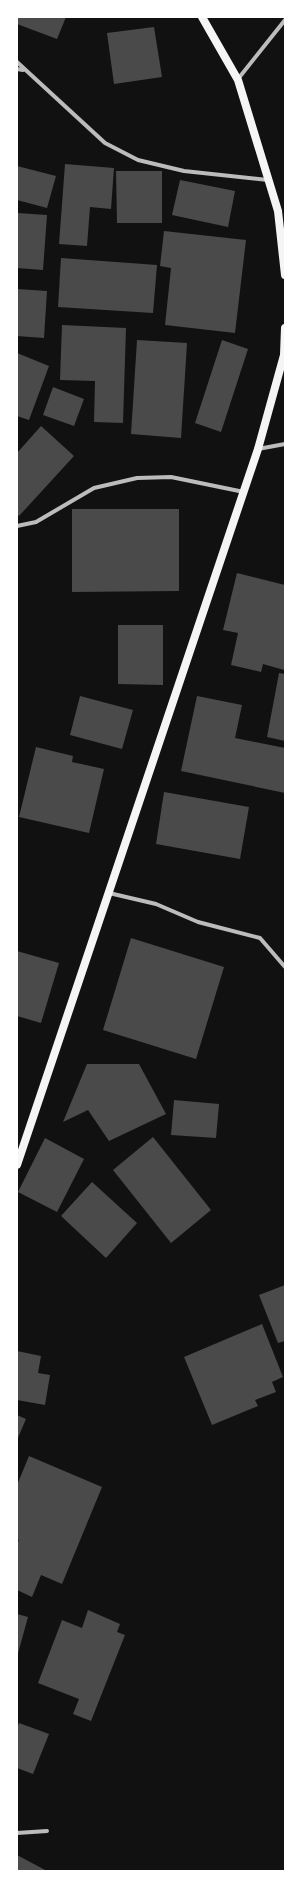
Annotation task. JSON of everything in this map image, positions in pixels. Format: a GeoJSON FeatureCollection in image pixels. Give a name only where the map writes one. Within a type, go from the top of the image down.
{"type":"FeatureCollection","features":[{"type":"Feature","properties":{"kind":"main road"},"geometry":{"type":"LineString","coordinates":[[202,17],[238,80],[278,211],[285,275]]}},
{"type":"Feature","properties":{"kind":"main road"},"geometry":{"type":"LineString","coordinates":[[17,1165],[258,449],[284,355],[285,328]]}},
{"type":"Feature","properties":{"kind":"street"},"geometry":{"type":"LineString","coordinates":[[238,80],[285,20]]}},
{"type":"Feature","properties":{"kind":"street"},"geometry":{"type":"LineString","coordinates":[[17,62],[23,70],[105,144],[138,160],[184,171],[268,180]]}},
{"type":"Feature","properties":{"kind":"street"},"geometry":{"type":"LineString","coordinates":[[17,69],[23,70]]}},
{"type":"Feature","properties":{"kind":"street"},"geometry":{"type":"LineString","coordinates":[[258,449],[285,444]]}},
{"type":"Feature","properties":{"kind":"street"},"geometry":{"type":"LineString","coordinates":[[17,526],[36,522],[94,488],[137,478],[171,477],[244,492]]}},
{"type":"Feature","properties":{"kind":"street"},"geometry":{"type":"LineString","coordinates":[[109,893],[156,904],[198,922],[260,938],[285,967]]}},
{"type":"Feature","properties":{"kind":"street"},"geometry":{"type":"LineString","coordinates":[[17,1833],[47,1831]]}},
{"type":"Feature","properties":{"kind":"building"},"geometry":{"type":"Polygon","coordinates":[[[17,17],[66,17],[57,39],[17,24],[17,17]]]}},
{"type":"Feature","properties":{"kind":"building"},"geometry":{"type":"Polygon","coordinates":[[[154,27],[162,77],[114,84],[107,33],[154,27]]]}},
{"type":"Feature","properties":{"kind":"building"},"geometry":{"type":"Polygon","coordinates":[[[65,164],[114,168],[111,209],[90,207],[87,246],[59,244],[65,164]]]}},
{"type":"Feature","properties":{"kind":"building"},"geometry":{"type":"Polygon","coordinates":[[[17,166],[56,176],[47,208],[17,200],[17,166]]]}},
{"type":"Feature","properties":{"kind":"building"},"geometry":{"type":"Polygon","coordinates":[[[116,171],[162,171],[162,223],[117,223],[116,171]]]}},
{"type":"Feature","properties":{"kind":"building"},"geometry":{"type":"Polygon","coordinates":[[[180,180],[235,191],[228,227],[172,215],[180,180]]]}},
{"type":"Feature","properties":{"kind":"building"},"geometry":{"type":"Polygon","coordinates":[[[17,213],[47,215],[43,270],[17,268],[17,213]]]}},
{"type":"Feature","properties":{"kind":"building"},"geometry":{"type":"Polygon","coordinates":[[[164,231],[246,240],[235,333],[165,325],[171,268],[160,266],[164,231]]]}},
{"type":"Feature","properties":{"kind":"building"},"geometry":{"type":"Polygon","coordinates":[[[61,258],[157,265],[153,313],[58,307],[61,258]]]}},
{"type":"Feature","properties":{"kind":"building"},"geometry":{"type":"Polygon","coordinates":[[[17,289],[47,291],[44,338],[17,336],[17,289]]]}},
{"type":"Feature","properties":{"kind":"building"},"geometry":{"type":"Polygon","coordinates":[[[62,325],[126,328],[123,423],[94,422],[95,381],[60,380],[62,325]]]}},
{"type":"Feature","properties":{"kind":"building"},"geometry":{"type":"Polygon","coordinates":[[[137,340],[187,343],[181,438],[131,434],[137,340]]]}},
{"type":"Feature","properties":{"kind":"building"},"geometry":{"type":"Polygon","coordinates":[[[222,340],[248,349],[221,432],[195,423],[222,340]]]}},
{"type":"Feature","properties":{"kind":"building"},"geometry":{"type":"Polygon","coordinates":[[[17,353],[49,366],[29,420],[17,416],[17,353]]]}},
{"type":"Feature","properties":{"kind":"building"},"geometry":{"type":"Polygon","coordinates":[[[53,387],[84,399],[74,426],[43,415],[53,387]]]}},
{"type":"Feature","properties":{"kind":"building"},"geometry":{"type":"Polygon","coordinates":[[[41,426],[74,456],[19,516],[17,514],[17,453],[41,426]]]}},
{"type":"Feature","properties":{"kind":"building"},"geometry":{"type":"Polygon","coordinates":[[[72,509],[179,509],[179,591],[72,592],[72,509]]]}},
{"type":"Feature","properties":{"kind":"building"},"geometry":{"type":"Polygon","coordinates":[[[237,573],[285,585],[284,670],[263,664],[261,672],[231,665],[238,633],[223,630],[237,573]]]}},
{"type":"Feature","properties":{"kind":"building"},"geometry":{"type":"Polygon","coordinates":[[[118,625],[163,625],[163,685],[118,684],[118,625]]]}},
{"type":"Feature","properties":{"kind":"building"},"geometry":{"type":"Polygon","coordinates":[[[279,673],[285,674],[285,741],[267,737],[279,673]]]}},
{"type":"Feature","properties":{"kind":"building"},"geometry":{"type":"Polygon","coordinates":[[[80,696],[133,710],[122,749],[70,735],[80,696]]]}},
{"type":"Feature","properties":{"kind":"building"},"geometry":{"type":"Polygon","coordinates":[[[197,696],[242,705],[235,738],[285,748],[285,793],[181,771],[197,696]]]}},
{"type":"Feature","properties":{"kind":"building"},"geometry":{"type":"Polygon","coordinates":[[[36,747],[73,756],[72,762],[104,769],[89,833],[19,817],[36,747]]]}},
{"type":"Feature","properties":{"kind":"building"},"geometry":{"type":"Polygon","coordinates":[[[164,792],[249,807],[240,859],[156,844],[164,792]]]}},
{"type":"Feature","properties":{"kind":"building"},"geometry":{"type":"Polygon","coordinates":[[[131,938],[224,967],[196,1059],[103,1030],[131,938]]]}},
{"type":"Feature","properties":{"kind":"building"},"geometry":{"type":"Polygon","coordinates":[[[17,951],[59,963],[41,1023],[17,1016],[17,951]]]}},
{"type":"Feature","properties":{"kind":"building"},"geometry":{"type":"Polygon","coordinates":[[[87,1064],[139,1064],[166,1114],[109,1141],[88,1110],[63,1122],[87,1064]]]}},
{"type":"Feature","properties":{"kind":"building"},"geometry":{"type":"Polygon","coordinates":[[[174,1100],[219,1104],[216,1138],[171,1135],[174,1100]]]}},
{"type":"Feature","properties":{"kind":"building"},"geometry":{"type":"Polygon","coordinates":[[[153,1137],[211,1210],[171,1243],[113,1170],[153,1137]]]}},
{"type":"Feature","properties":{"kind":"building"},"geometry":{"type":"Polygon","coordinates":[[[45,1138],[84,1159],[57,1212],[18,1192],[45,1138]]]}},
{"type":"Feature","properties":{"kind":"building"},"geometry":{"type":"Polygon","coordinates":[[[92,1182],[137,1223],[106,1258],[61,1216],[92,1182]]]}},
{"type":"Feature","properties":{"kind":"building"},"geometry":{"type":"Polygon","coordinates":[[[285,1285],[285,1341],[278,1343],[259,1295],[285,1285]]]}},
{"type":"Feature","properties":{"kind":"building"},"geometry":{"type":"Polygon","coordinates":[[[262,1324],[283,1377],[272,1382],[276,1392],[255,1400],[258,1406],[212,1425],[184,1357],[262,1324]]]}},
{"type":"Feature","properties":{"kind":"building"},"geometry":{"type":"Polygon","coordinates":[[[17,1351],[41,1356],[38,1373],[50,1375],[45,1405],[17,1400],[17,1351]]]}},
{"type":"Feature","properties":{"kind":"building"},"geometry":{"type":"Polygon","coordinates":[[[17,1415],[26,1419],[17,1440],[17,1415]]]}},
{"type":"Feature","properties":{"kind":"building"},"geometry":{"type":"Polygon","coordinates":[[[29,1456],[102,1487],[62,1584],[41,1575],[32,1597],[17,1590],[17,1544],[19,1540],[17,1539],[17,1485],[29,1456]]]}},
{"type":"Feature","properties":{"kind":"building"},"geometry":{"type":"Polygon","coordinates":[[[88,1610],[120,1624],[117,1632],[125,1635],[91,1721],[73,1714],[79,1699],[38,1683],[62,1620],[82,1628],[88,1610]]]}},
{"type":"Feature","properties":{"kind":"building"},"geometry":{"type":"Polygon","coordinates":[[[17,1614],[28,1617],[17,1657],[17,1614]]]}},
{"type":"Feature","properties":{"kind":"building"},"geometry":{"type":"Polygon","coordinates":[[[19,1723],[49,1734],[33,1774],[17,1768],[17,1728],[19,1723]]]}},
{"type":"Feature","properties":{"kind":"building"},"geometry":{"type":"Polygon","coordinates":[[[17,1855],[47,1871],[17,1871],[17,1855]]]}}]}
